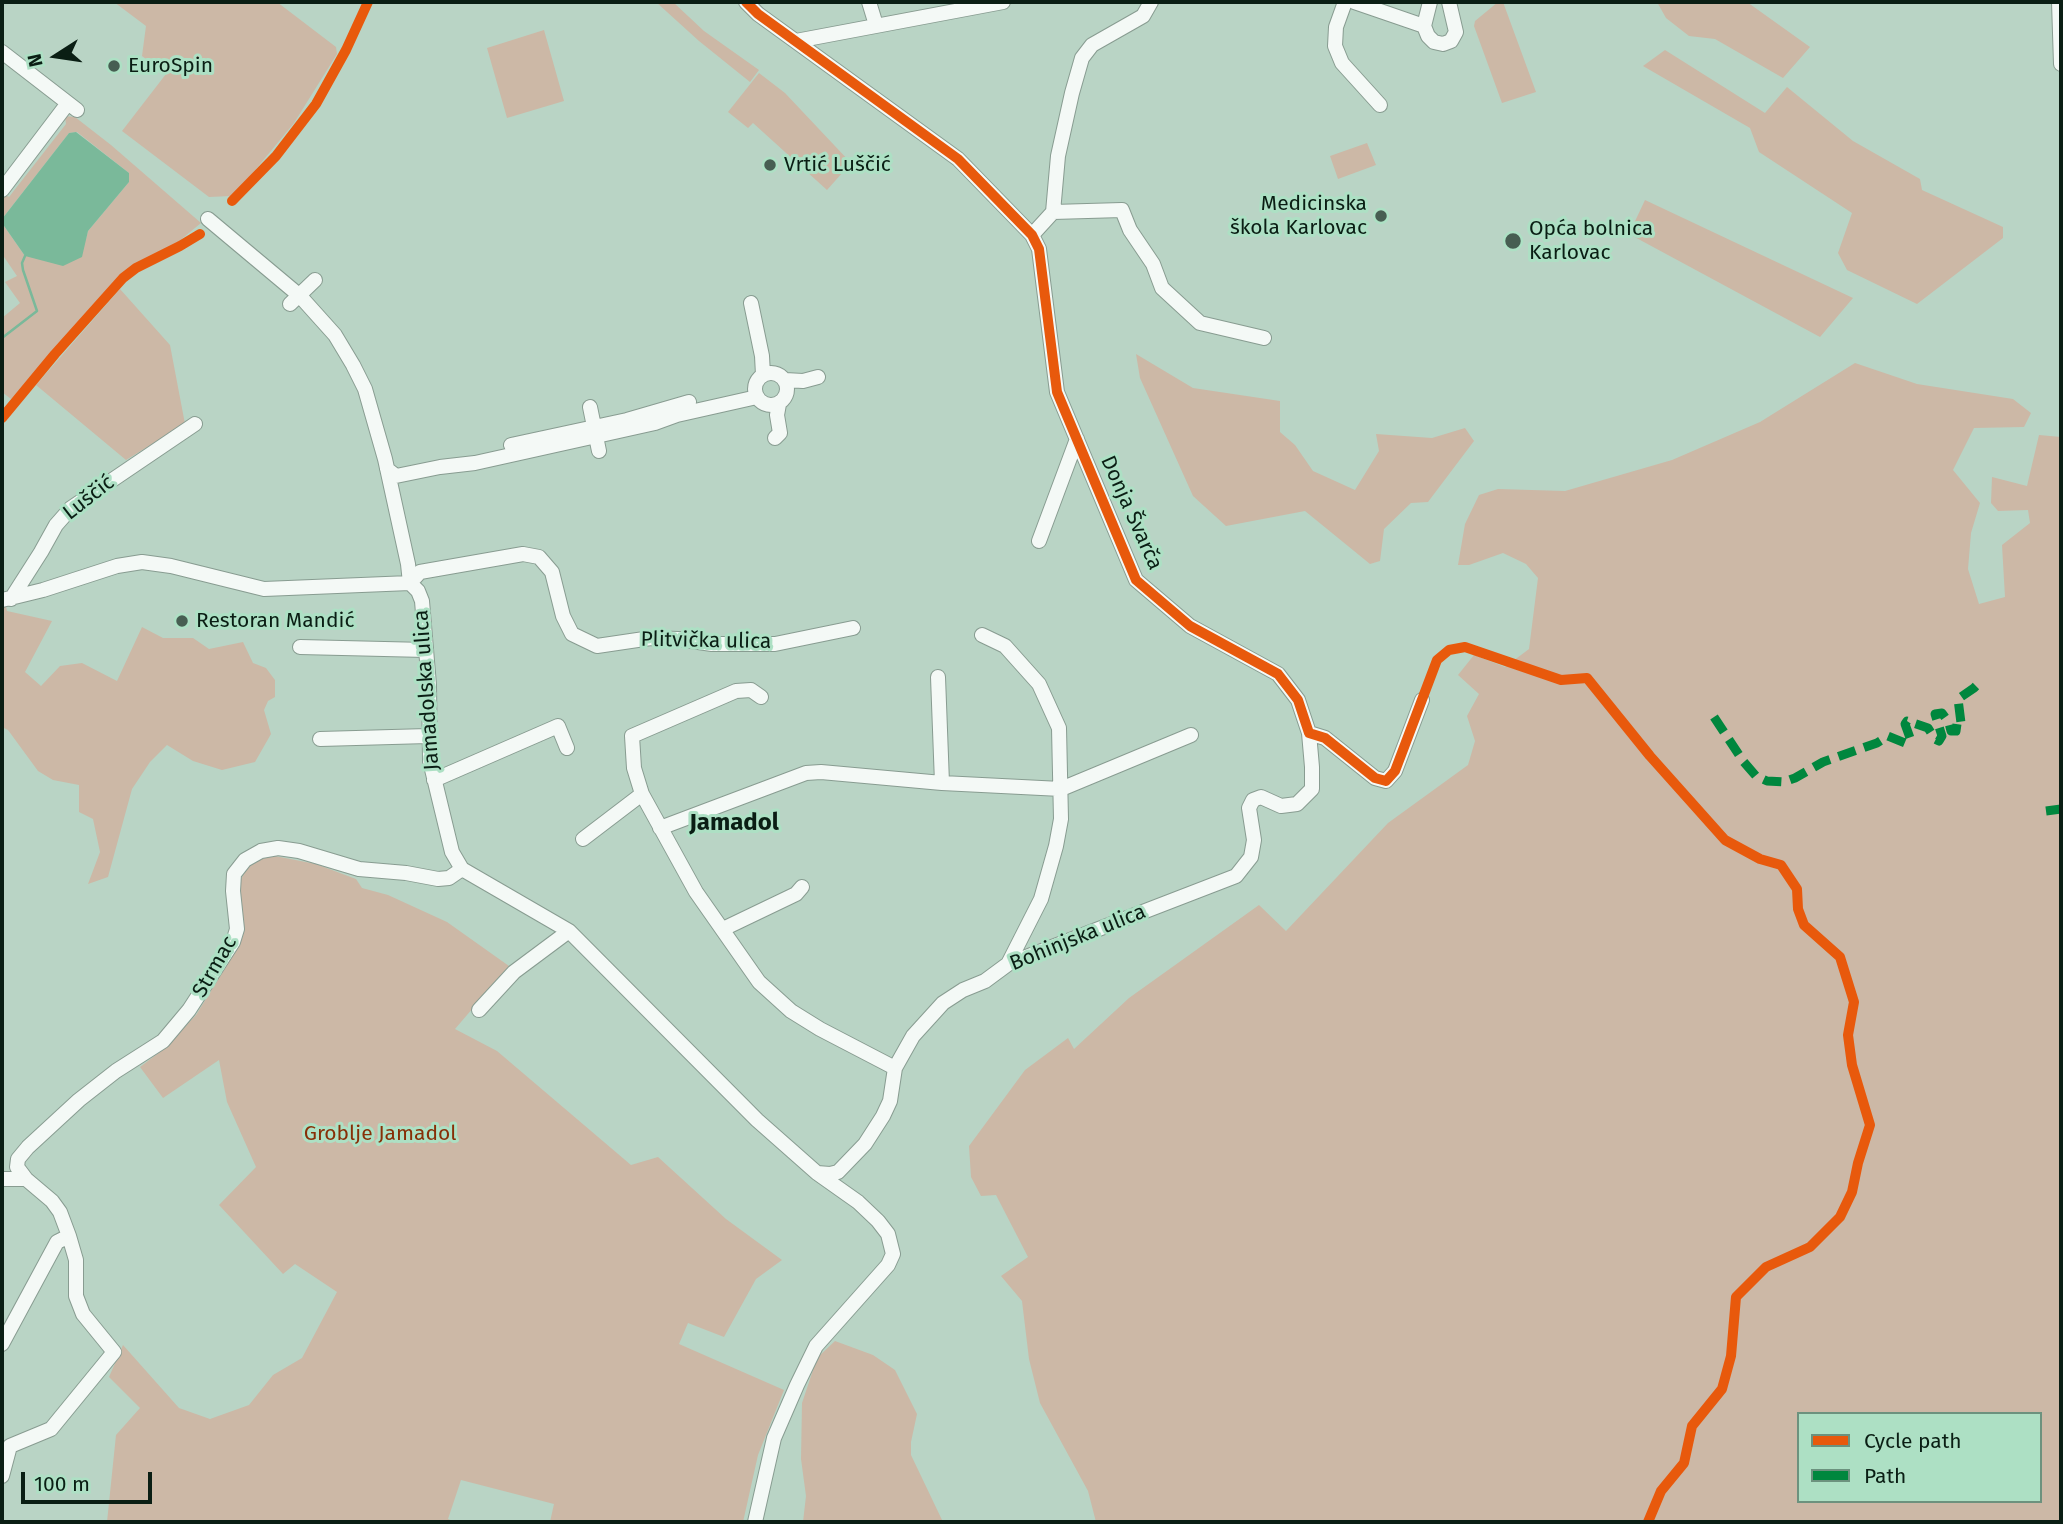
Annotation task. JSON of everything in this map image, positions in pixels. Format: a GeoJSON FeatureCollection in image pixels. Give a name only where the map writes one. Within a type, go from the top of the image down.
{"type":"FeatureCollection","features":[{"type":"Feature","properties":{"kind":"street"},"geometry":{"type":"LineString","coordinates":[[746,2],[758,15],[958,159],[1032,235],[1053,212],[1058,156],[1082,58],[1093,45],[1143,16],[1151,2]]}},
{"type":"Feature","properties":{"kind":"street"},"geometry":{"type":"LineString","coordinates":[[869,2],[876,25]]}},
{"type":"Feature","properties":{"kind":"street"},"geometry":{"type":"LineString","coordinates":[[796,41],[1003,2]]}},
{"type":"Feature","properties":{"kind":"street"},"geometry":{"type":"LineString","coordinates":[[1345,2],[1336,27],[1335,46],[1342,63],[1380,105]]}},
{"type":"Feature","properties":{"kind":"street"},"geometry":{"type":"LineString","coordinates":[[1354,2],[1424,26]]}},
{"type":"Feature","properties":{"kind":"street"},"geometry":{"type":"LineString","coordinates":[[1430,2],[1424,26],[1434,42],[1443,44],[1451,41],[1456,32],[1450,2]]}},
{"type":"Feature","properties":{"kind":"street"},"geometry":{"type":"LineString","coordinates":[[2059,2],[2061,64]]}},
{"type":"Feature","properties":{"kind":"street"},"geometry":{"type":"LineString","coordinates":[[2,52],[72,107],[2,190]]}},
{"type":"Feature","properties":{"kind":"street"},"geometry":{"type":"LineString","coordinates":[[1053,212],[1122,210],[1130,230],[1153,264],[1162,288],[1200,323],[1264,338]]}},
{"type":"Feature","properties":{"kind":"street"},"geometry":{"type":"LineString","coordinates":[[211,217],[303,293],[335,335],[353,365],[365,389],[394,467],[393,497],[410,583]]}},
{"type":"Feature","properties":{"kind":"street","name":"Donja Švarča"},"geometry":{"type":"LineString","coordinates":[[1032,235],[1039,249],[1057,392],[1136,580],[1190,626],[1278,674],[1298,700],[1309,733]]}},
{"type":"Feature","properties":{"kind":"street"},"geometry":{"type":"LineString","coordinates":[[751,303],[768,374]]}},
{"type":"Feature","properties":{"kind":"street"},"geometry":{"type":"LineString","coordinates":[[775,438],[780,433],[776,408],[784,398],[786,385],[780,374],[768,374],[758,380],[756,393],[765,404],[776,408]]}},
{"type":"Feature","properties":{"kind":"street"},"geometry":{"type":"LineString","coordinates":[[786,385],[818,377]]}},
{"type":"Feature","properties":{"kind":"street"},"geometry":{"type":"LineString","coordinates":[[394,467],[440,467],[475,463],[756,393]]}},
{"type":"Feature","properties":{"kind":"street"},"geometry":{"type":"LineString","coordinates":[[590,407],[599,451]]}},
{"type":"Feature","properties":{"kind":"street","name":"Luščić"},"geometry":{"type":"LineString","coordinates":[[6,600],[41,552],[56,525],[71,508],[195,424]]}},
{"type":"Feature","properties":{"kind":"street"},"geometry":{"type":"LineString","coordinates":[[1039,541],[1077,439]]}},
{"type":"Feature","properties":{"kind":"street","name":"Plitvička ulica"},"geometry":{"type":"LineString","coordinates":[[410,583],[420,572],[523,554],[539,557],[552,572],[563,616],[572,634],[597,646],[651,638],[712,644],[775,644],[853,628]]}},
{"type":"Feature","properties":{"kind":"street","name":"Jamadolska ulica"},"geometry":{"type":"LineString","coordinates":[[6,600],[117,566],[142,562],[171,566],[264,589],[410,583],[418,591],[422,601],[429,685],[428,736],[433,780],[452,852],[462,869]]}},
{"type":"Feature","properties":{"kind":"street"},"geometry":{"type":"LineString","coordinates":[[982,635],[1005,646],[1038,684],[1059,729],[1061,819],[1041,899],[1009,964]]}},
{"type":"Feature","properties":{"kind":"street"},"geometry":{"type":"LineString","coordinates":[[300,647],[426,650]]}},
{"type":"Feature","properties":{"kind":"street"},"geometry":{"type":"LineString","coordinates":[[939,677],[942,783]]}},
{"type":"Feature","properties":{"kind":"street"},"geometry":{"type":"LineString","coordinates":[[761,696],[751,690],[736,691],[632,736],[634,768],[642,794],[696,892],[760,982],[791,1011],[895,1068]]}},
{"type":"Feature","properties":{"kind":"street"},"geometry":{"type":"LineString","coordinates":[[1309,733],[1325,738],[1375,778],[1386,780],[1395,771],[1422,701]]}},
{"type":"Feature","properties":{"kind":"street"},"geometry":{"type":"LineString","coordinates":[[433,780],[558,726],[567,748]]}},
{"type":"Feature","properties":{"kind":"street","name":"Bohinjska ulica"},"geometry":{"type":"LineString","coordinates":[[817,1173],[838,1172],[865,1144],[890,1101],[895,1068],[913,1036],[943,1003],[963,990],[985,981],[1009,964],[1236,876],[1251,857],[1254,840],[1249,808],[1253,800],[1261,797],[1281,806],[1297,804],[1312,789],[1309,733]]}},
{"type":"Feature","properties":{"kind":"street"},"geometry":{"type":"LineString","coordinates":[[660,828],[806,773],[1061,789],[1191,735]]}},
{"type":"Feature","properties":{"kind":"street"},"geometry":{"type":"LineString","coordinates":[[320,739],[428,736]]}},
{"type":"Feature","properties":{"kind":"street"},"geometry":{"type":"LineString","coordinates":[[583,839],[642,794]]}},
{"type":"Feature","properties":{"kind":"street","name":"Strmac"},"geometry":{"type":"LineString","coordinates":[[26,1179],[18,1167],[18,1159],[28,1147],[79,1100],[116,1071],[163,1041],[189,1010],[233,943],[237,929],[234,874],[245,860],[261,851],[278,848],[299,851],[359,869],[438,879],[449,878],[462,869]]}},
{"type":"Feature","properties":{"kind":"street"},"geometry":{"type":"LineString","coordinates":[[462,869],[569,931],[757,1120],[817,1173],[858,1202],[888,1234],[893,1254],[888,1265],[816,1346],[797,1384],[774,1438],[755,1522]]}},
{"type":"Feature","properties":{"kind":"street"},"geometry":{"type":"LineString","coordinates":[[723,929],[796,894],[802,887]]}},
{"type":"Feature","properties":{"kind":"street"},"geometry":{"type":"LineString","coordinates":[[479,1010],[514,972],[569,931]]}},
{"type":"Feature","properties":{"kind":"street"},"geometry":{"type":"LineString","coordinates":[[2,1179],[26,1179],[52,1201],[60,1212],[63,1239],[76,1260],[76,1296],[83,1314],[114,1352],[51,1429],[10,1446],[2,1476]]}},
{"type":"Feature","properties":{"kind":"street"},"geometry":{"type":"LineString","coordinates":[[2,1344],[63,1239]]}},
{"type":"Feature","properties":{"kind":"green space"},"geometry":{"type":"Polygon","coordinates":[[[114,2],[277,2],[336,47],[337,54],[294,123],[251,175],[231,196],[209,197],[122,131],[166,74],[142,56],[146,26],[114,2]]]}},
{"type":"Feature","properties":{"kind":"green space"},"geometry":{"type":"Polygon","coordinates":[[[656,2],[673,2],[704,31],[759,70],[750,82],[699,41],[656,2]]]}},
{"type":"Feature","properties":{"kind":"green space"},"geometry":{"type":"Polygon","coordinates":[[[1498,2],[1503,2],[1536,92],[1502,103],[1474,26],[1475,21],[1498,2]]]}},
{"type":"Feature","properties":{"kind":"green space"},"geometry":{"type":"Polygon","coordinates":[[[1657,2],[1747,2],[1810,47],[1783,78],[1715,39],[1689,36],[1666,18],[1657,2]]]}},
{"type":"Feature","properties":{"kind":"green space"},"geometry":{"type":"Polygon","coordinates":[[[544,30],[564,101],[507,118],[487,48],[544,30]]]}},
{"type":"Feature","properties":{"kind":"green space"},"geometry":{"type":"Polygon","coordinates":[[[1665,50],[1765,113],[1787,87],[1853,141],[1920,179],[1922,190],[2003,227],[2003,238],[1917,304],[1847,270],[1838,253],[1852,213],[1759,152],[1750,128],[1643,66],[1665,50]]]}},
{"type":"Feature","properties":{"kind":"green space"},"geometry":{"type":"Polygon","coordinates":[[[759,73],[785,93],[851,163],[827,190],[753,123],[748,128],[728,112],[759,73]]]}},
{"type":"Feature","properties":{"kind":"green space"},"geometry":{"type":"Polygon","coordinates":[[[65,116],[75,117],[111,145],[201,223],[178,242],[132,266],[115,281],[11,399],[2,392],[2,318],[20,303],[5,282],[17,276],[2,254],[2,223],[25,256],[86,239],[88,231],[129,182],[129,173],[77,132],[69,133],[2,219],[2,197],[4,194],[9,197],[66,124],[65,116]]]}},
{"type":"Feature","properties":{"kind":"green space"},"geometry":{"type":"Polygon","coordinates":[[[1367,143],[1376,165],[1338,179],[1330,156],[1367,143]]]}},
{"type":"Feature","properties":{"kind":"green space"},"geometry":{"type":"Polygon","coordinates":[[[1645,200],[1853,298],[1820,337],[1629,234],[1645,200]]]}},
{"type":"Feature","properties":{"kind":"green space"},"geometry":{"type":"Polygon","coordinates":[[[120,289],[170,345],[185,424],[126,460],[36,385],[120,289]]]}},
{"type":"Feature","properties":{"kind":"green space"},"geometry":{"type":"Polygon","coordinates":[[[1136,354],[1193,388],[1280,401],[1280,432],[1295,445],[1313,471],[1355,490],[1379,451],[1376,434],[1432,438],[1465,428],[1474,441],[1428,502],[1411,503],[1384,529],[1380,561],[1370,564],[1305,511],[1226,526],[1193,496],[1140,378],[1136,354]]]}},
{"type":"Feature","properties":{"kind":"green space"},"geometry":{"type":"Polygon","coordinates":[[[1855,363],[1917,384],[2013,399],[2031,413],[2024,427],[1974,428],[1953,470],[1980,503],[1971,533],[1968,569],[1979,604],[2005,597],[2002,545],[2030,523],[2028,510],[1998,511],[1991,503],[1992,477],[2027,486],[2039,435],[2061,437],[2061,1522],[1096,1522],[1088,1491],[1040,1403],[1029,1359],[1022,1301],[1001,1276],[1028,1257],[996,1195],[981,1196],[971,1177],[969,1146],[1025,1070],[1068,1038],[1074,1049],[1129,998],[1259,905],[1286,931],[1388,823],[1468,765],[1475,741],[1467,716],[1479,694],[1458,675],[1474,655],[1505,667],[1529,649],[1538,578],[1526,564],[1503,553],[1469,565],[1458,565],[1465,524],[1479,495],[1498,489],[1565,491],[1672,460],[1760,422],[1855,363]]]}},
{"type":"Feature","properties":{"kind":"green space"},"geometry":{"type":"Polygon","coordinates":[[[6,606],[7,611],[52,621],[25,672],[41,686],[60,666],[82,663],[117,681],[142,627],[163,638],[193,638],[209,649],[243,642],[253,663],[266,668],[275,680],[275,697],[268,701],[264,710],[271,734],[255,762],[222,770],[193,761],[167,745],[150,762],[132,789],[108,877],[88,884],[100,852],[93,819],[79,812],[79,785],[53,780],[38,771],[8,730],[2,727],[2,607],[6,606]]]}},
{"type":"Feature","properties":{"kind":"green space","name":"Groblje Jamadol"},"geometry":{"type":"Polygon","coordinates":[[[275,856],[316,864],[356,879],[362,888],[388,895],[447,922],[509,966],[455,1029],[497,1051],[631,1165],[658,1157],[726,1219],[782,1260],[756,1279],[724,1337],[688,1323],[679,1344],[784,1390],[758,1455],[743,1522],[550,1522],[554,1504],[461,1480],[448,1519],[455,1522],[107,1522],[116,1435],[140,1408],[109,1377],[123,1345],[179,1408],[210,1419],[249,1405],[273,1375],[302,1358],[337,1292],[295,1264],[283,1274],[219,1205],[256,1167],[227,1102],[219,1060],[163,1098],[140,1067],[165,1048],[196,1015],[230,960],[242,931],[239,883],[247,868],[261,859],[275,856]]]}},
{"type":"Feature","properties":{"kind":"green space"},"geometry":{"type":"Polygon","coordinates":[[[835,1341],[873,1355],[895,1370],[917,1414],[911,1455],[943,1522],[803,1522],[806,1496],[801,1459],[802,1403],[817,1358],[835,1341]]]}},
{"type":"Feature","properties":{"kind":"shaded area"},"geometry":{"type":"Polygon","coordinates":[[[76,132],[129,173],[129,182],[88,231],[82,257],[63,266],[25,256],[2,223],[2,219],[69,133],[76,132]]]}},
{"type":"Feature","properties":{"kind":"waterway"},"geometry":{"type":"LineString","coordinates":[[2,338],[37,311],[23,270],[25,256]]}},
{"type":"Feature","properties":{"kind":"marked path"},"geometry":{"type":"LineString","coordinates":[[1714,717],[1756,776],[1767,781],[1784,782],[1823,762],[1877,743],[1888,736],[1909,742],[1905,724],[1907,721],[1928,728],[1939,741],[1942,736],[1935,714],[1942,713],[1951,731],[1956,731],[1957,724],[1961,726],[1958,699],[1982,680]]}},
{"type":"Feature","properties":{"kind":"marked path"},"geometry":{"type":"LineString","coordinates":[[2046,811],[2061,809]]}},
{"type":"Feature","properties":{"kind":"cycle path"},"geometry":{"type":"LineString","coordinates":[[232,201],[276,156],[316,104],[346,50],[368,2]]}},
{"type":"Feature","properties":{"kind":"cycle path"},"geometry":{"type":"LineString","coordinates":[[746,2],[758,14],[958,159],[1032,235],[1039,249],[1057,392],[1136,580],[1190,626],[1278,674],[1298,700],[1309,733],[1325,738],[1375,778],[1386,781],[1395,771],[1437,660],[1449,650],[1465,647],[1561,680],[1587,678],[1650,756],[1725,840],[1760,859],[1781,865],[1797,889],[1798,909],[1804,925],[1840,957],[1854,1002],[1848,1035],[1852,1065],[1870,1125],[1852,1192],[1840,1217],[1810,1247],[1766,1267],[1736,1297],[1731,1356],[1722,1389],[1692,1426],[1684,1463],[1661,1491],[1648,1522]]}},
{"type":"Feature","properties":{"kind":"cycle path"},"geometry":{"type":"LineString","coordinates":[[2,418],[123,278],[136,268],[200,234]]}},
{"type":"Feature","properties":{"kind":"place","name":"EuroSpin"},"geometry":{"type":"Point","coordinates":[114,66]}},
{"type":"Feature","properties":{"kind":"place","name":"Vrtić Luščić"},"geometry":{"type":"Point","coordinates":[770,165]}},
{"type":"Feature","properties":{"kind":"place","name":"Medicinska škola Karlovac"},"geometry":{"type":"Point","coordinates":[1381,216]}},
{"type":"Feature","properties":{"kind":"place","name":"Opća bolnica Karlovac"},"geometry":{"type":"Point","coordinates":[1513,241]}},
{"type":"Feature","properties":{"kind":"place","name":"Restoran Mandić"},"geometry":{"type":"Point","coordinates":[182,621]}},
{"type":"Feature","properties":{"kind":"district","name":"Jamadol"},"geometry":{"type":"Point","coordinates":[734,823]}}]}
